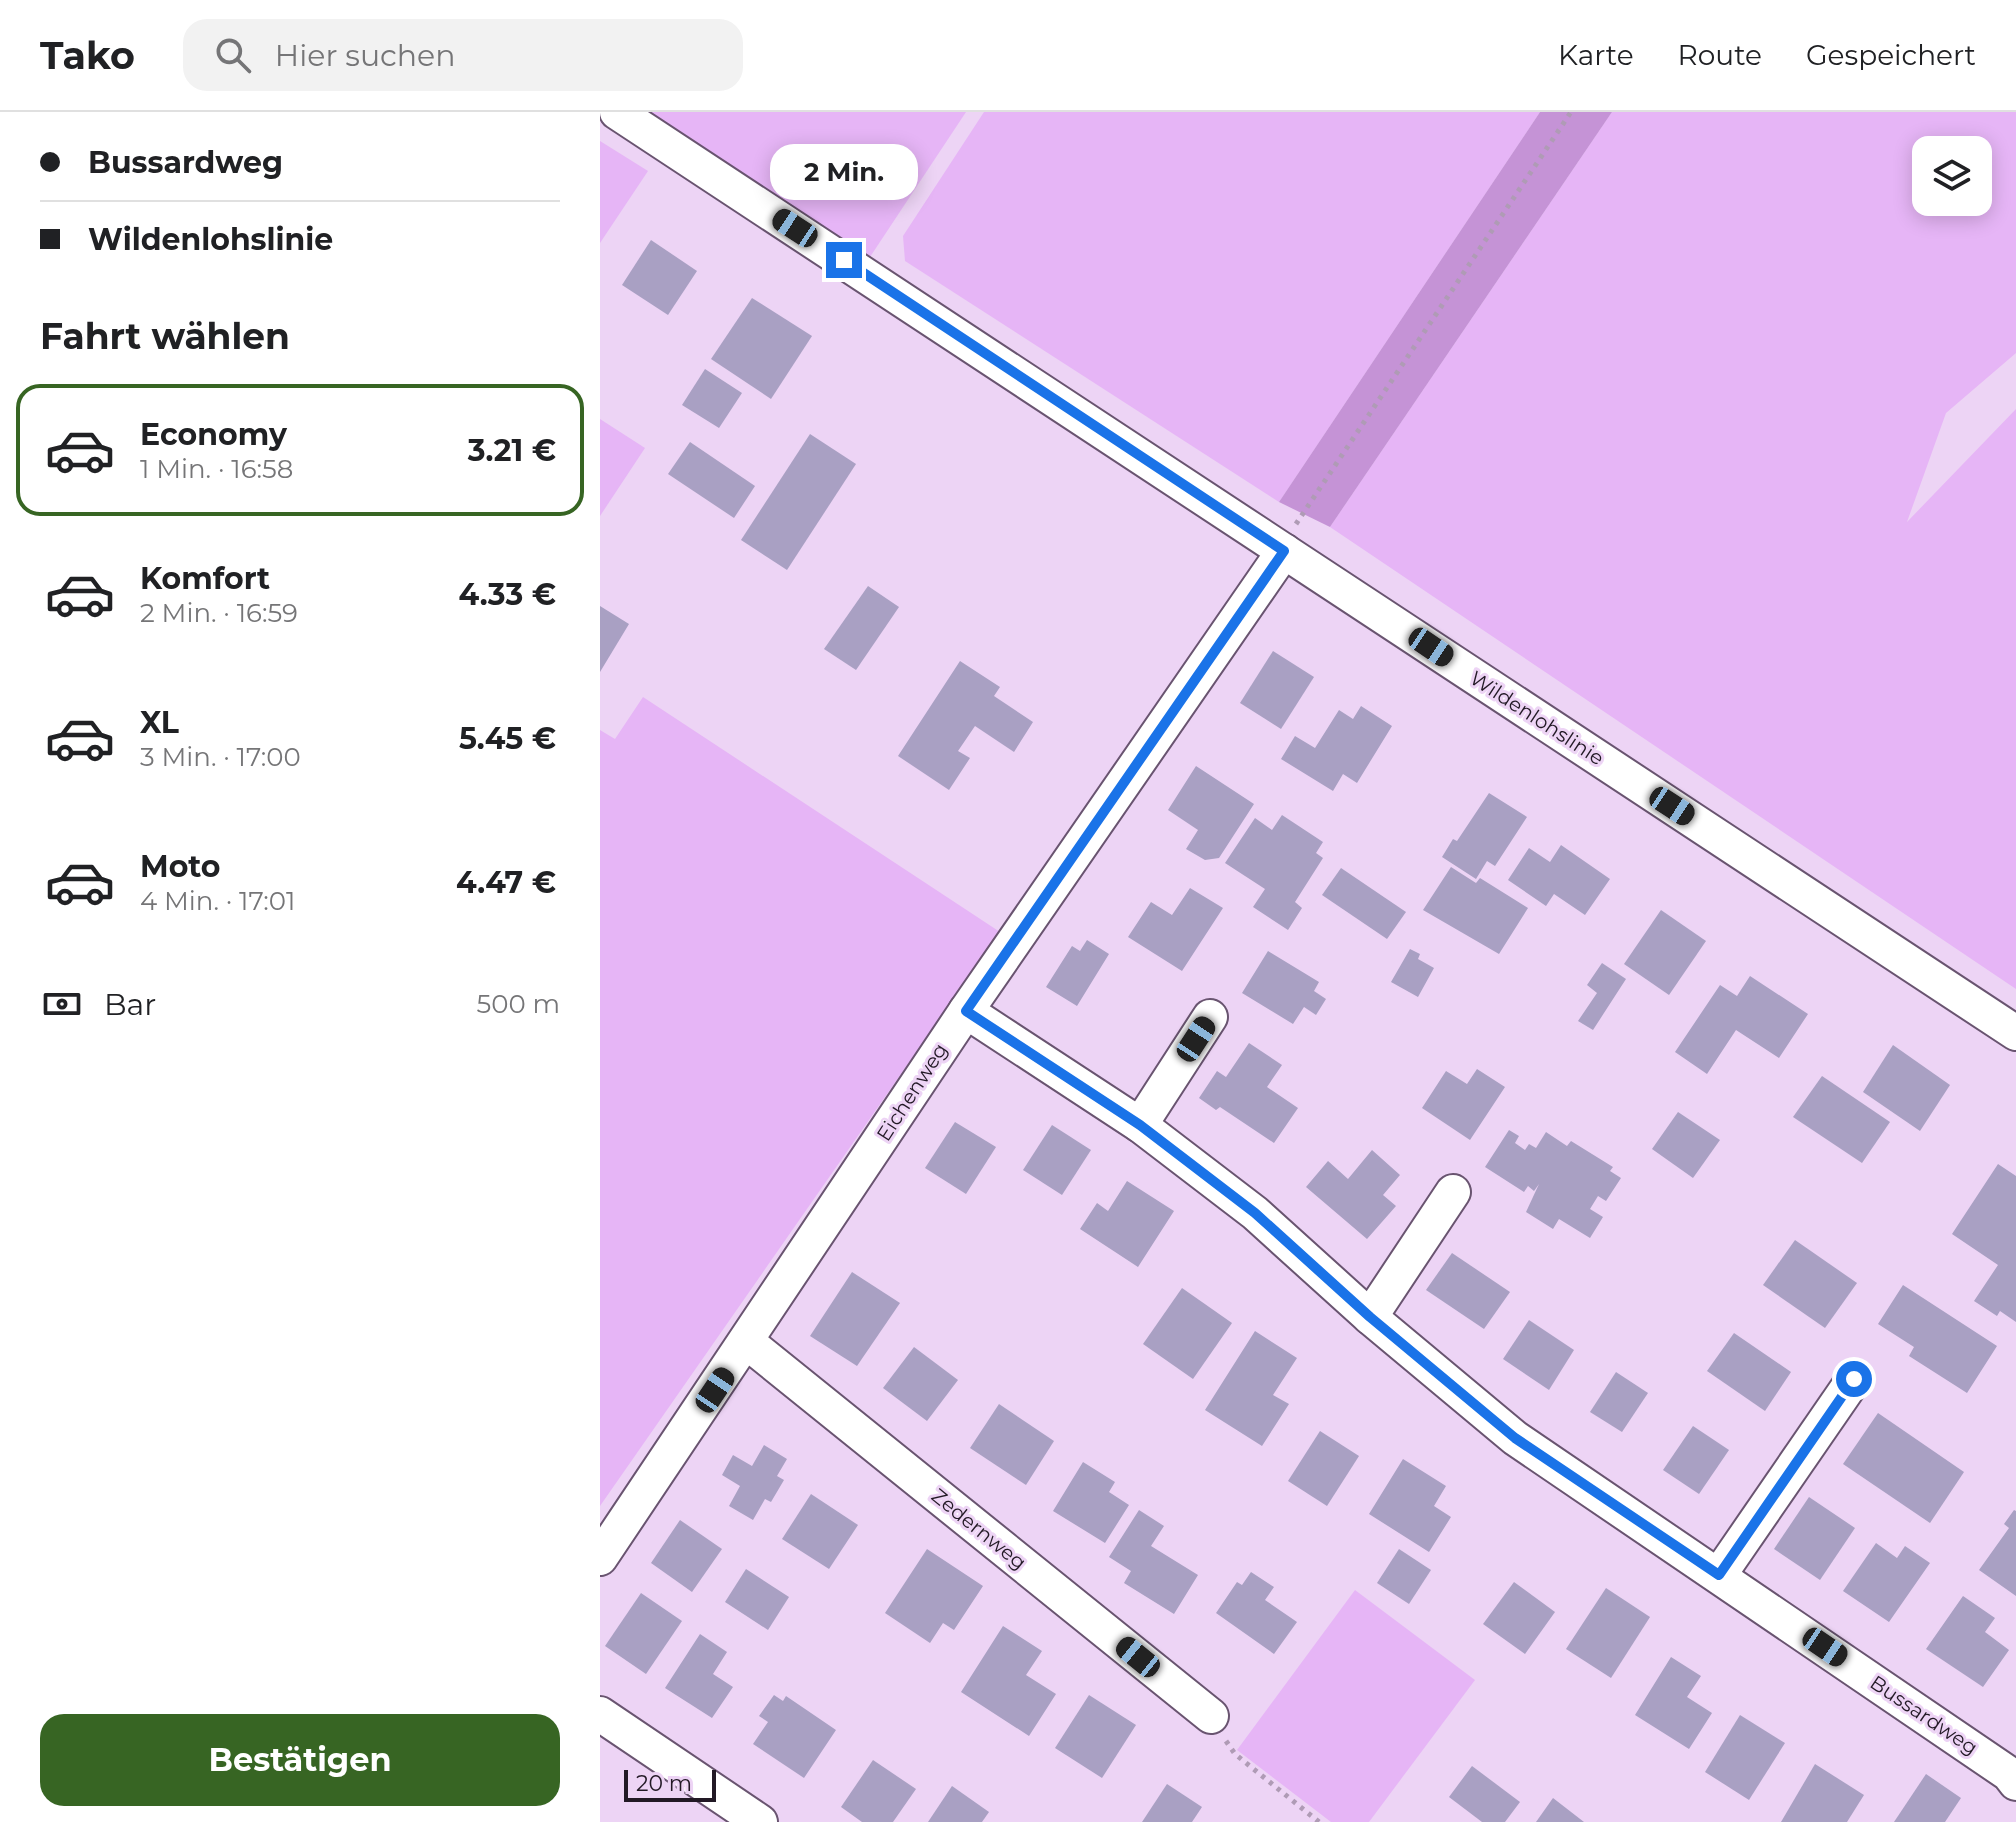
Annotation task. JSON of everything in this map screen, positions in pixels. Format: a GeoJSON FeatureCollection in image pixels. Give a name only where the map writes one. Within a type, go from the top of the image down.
{"type":"FeatureCollection","features":[{"type":"Feature","properties":{"kind":"street","name":"Wildenlohslinie"},"geometry":{"type":"LineString","coordinates":[[617,112],[2016,1033]]}},
{"type":"Feature","properties":{"kind":"street","name":"Eichenweg"},"geometry":{"type":"LineString","coordinates":[[600,1558],[966,1011],[1282,549]]}},
{"type":"Feature","properties":{"kind":"street","name":"Bussardweg"},"geometry":{"type":"LineString","coordinates":[[966,1011],[1140,1125],[1255,1213],[1370,1317],[1515,1438],[2014,1773]]}},
{"type":"Feature","properties":{"kind":"street"},"geometry":{"type":"LineString","coordinates":[[1140,1125],[1210,1017]]}},
{"type":"Feature","properties":{"kind":"street"},"geometry":{"type":"LineString","coordinates":[[1370,1317],[1453,1192]]}},
{"type":"Feature","properties":{"kind":"street","name":"Zedernweg"},"geometry":{"type":"LineString","coordinates":[[747,1342],[1211,1716]]}},
{"type":"Feature","properties":{"kind":"street"},"geometry":{"type":"LineString","coordinates":[[1719,1575],[1854,1379]]}},
{"type":"Feature","properties":{"kind":"street"},"geometry":{"type":"LineString","coordinates":[[600,1714],[760,1822]]}},
{"type":"Feature","properties":{"kind":"path"},"geometry":{"type":"LineString","coordinates":[[1282,549],[1571,112]]}},
{"type":"Feature","properties":{"kind":"path"},"geometry":{"type":"LineString","coordinates":[[1211,1716],[1235,1754],[1319,1822]]}},
{"type":"Feature","properties":{"kind":"shaded area"},"geometry":{"type":"Polygon","coordinates":[[[649,112],[966,112],[870,257],[649,112]]]}},
{"type":"Feature","properties":{"kind":"shaded area"},"geometry":{"type":"Polygon","coordinates":[[[984,112],[1540,112],[1279,502],[905,261],[903,236],[984,112]]]}},
{"type":"Feature","properties":{"kind":"shaded area"},"geometry":{"type":"Polygon","coordinates":[[[1540,112],[1612,112],[1330,527],[1279,502],[1540,112]]]}},
{"type":"Feature","properties":{"kind":"shaded area"},"geometry":{"type":"Polygon","coordinates":[[[1612,112],[2016,112],[2016,353],[1946,413],[1907,522],[2016,409],[2016,989],[1330,527],[1612,112]]]}},
{"type":"Feature","properties":{"kind":"shaded area"},"geometry":{"type":"Polygon","coordinates":[[[600,141],[648,171],[600,243],[600,141]]]}},
{"type":"Feature","properties":{"kind":"shaded area"},"geometry":{"type":"Polygon","coordinates":[[[600,419],[645,448],[600,516],[600,419]]]}},
{"type":"Feature","properties":{"kind":"shaded area"},"geometry":{"type":"Polygon","coordinates":[[[643,697],[1000,932],[600,1506],[600,730],[615,739],[643,697]]]}},
{"type":"Feature","properties":{"kind":"shaded area"},"geometry":{"type":"Polygon","coordinates":[[[1355,1590],[1475,1680],[1369,1822],[1331,1822],[1237,1750],[1355,1590]]]}},
{"type":"Feature","properties":{"kind":"building"},"geometry":{"type":"Polygon","coordinates":[[[651,240],[697,271],[668,315],[622,285],[651,240]]]}},
{"type":"Feature","properties":{"kind":"building"},"geometry":{"type":"Polygon","coordinates":[[[752,298],[812,336],[771,399],[711,359],[752,298]]]}},
{"type":"Feature","properties":{"kind":"building"},"geometry":{"type":"Polygon","coordinates":[[[705,369],[742,393],[719,428],[682,405],[705,369]]]}},
{"type":"Feature","properties":{"kind":"building"},"geometry":{"type":"Polygon","coordinates":[[[810,434],[856,464],[787,570],[741,540],[810,434]]]}},
{"type":"Feature","properties":{"kind":"building"},"geometry":{"type":"Polygon","coordinates":[[[690,442],[755,486],[734,518],[668,474],[690,442]]]}},
{"type":"Feature","properties":{"kind":"building"},"geometry":{"type":"Polygon","coordinates":[[[868,586],[899,607],[856,670],[824,649],[868,586]]]}},
{"type":"Feature","properties":{"kind":"building"},"geometry":{"type":"Polygon","coordinates":[[[600,606],[629,624],[600,672],[600,606]]]}},
{"type":"Feature","properties":{"kind":"building"},"geometry":{"type":"Polygon","coordinates":[[[1273,651],[1314,677],[1281,729],[1240,703],[1273,651]]]}},
{"type":"Feature","properties":{"kind":"building"},"geometry":{"type":"Polygon","coordinates":[[[960,661],[1000,687],[994,696],[1033,722],[1014,752],[975,726],[958,751],[970,758],[949,790],[898,756],[960,661]]]}},
{"type":"Feature","properties":{"kind":"building"},"geometry":{"type":"Polygon","coordinates":[[[1361,706],[1392,726],[1357,783],[1343,774],[1333,791],[1281,759],[1295,736],[1315,748],[1339,710],[1353,719],[1361,706]]]}},
{"type":"Feature","properties":{"kind":"building"},"geometry":{"type":"Polygon","coordinates":[[[1196,766],[1254,804],[1219,858],[1205,860],[1186,849],[1198,830],[1168,810],[1196,766]]]}},
{"type":"Feature","properties":{"kind":"building"},"geometry":{"type":"Polygon","coordinates":[[[1489,793],[1527,817],[1495,866],[1487,861],[1476,879],[1442,857],[1453,839],[1457,841],[1489,793]]]}},
{"type":"Feature","properties":{"kind":"building"},"geometry":{"type":"Polygon","coordinates":[[[1282,815],[1323,842],[1316,853],[1323,858],[1295,902],[1302,908],[1288,930],[1253,907],[1265,889],[1225,863],[1255,818],[1272,830],[1282,815]]]}},
{"type":"Feature","properties":{"kind":"building"},"geometry":{"type":"Polygon","coordinates":[[[1561,845],[1610,879],[1585,915],[1554,894],[1546,906],[1508,880],[1529,848],[1550,862],[1561,845]]]}},
{"type":"Feature","properties":{"kind":"building"},"geometry":{"type":"Polygon","coordinates":[[[1451,867],[1476,883],[1480,878],[1528,908],[1499,954],[1423,910],[1451,867]]]}},
{"type":"Feature","properties":{"kind":"building"},"geometry":{"type":"Polygon","coordinates":[[[1341,868],[1406,912],[1387,939],[1322,895],[1341,868]]]}},
{"type":"Feature","properties":{"kind":"building"},"geometry":{"type":"Polygon","coordinates":[[[1190,888],[1223,908],[1182,971],[1128,937],[1151,902],[1172,915],[1190,888]]]}},
{"type":"Feature","properties":{"kind":"building"},"geometry":{"type":"Polygon","coordinates":[[[1661,910],[1706,941],[1669,995],[1624,964],[1661,910]]]}},
{"type":"Feature","properties":{"kind":"building"},"geometry":{"type":"Polygon","coordinates":[[[1087,940],[1109,954],[1077,1006],[1046,987],[1072,946],[1080,951],[1087,940]]]}},
{"type":"Feature","properties":{"kind":"building"},"geometry":{"type":"Polygon","coordinates":[[[1410,949],[1420,954],[1418,959],[1434,968],[1418,997],[1391,982],[1410,949]]]}},
{"type":"Feature","properties":{"kind":"building"},"geometry":{"type":"Polygon","coordinates":[[[1268,951],[1319,982],[1314,991],[1326,999],[1316,1015],[1304,1007],[1293,1024],[1242,993],[1268,951]]]}},
{"type":"Feature","properties":{"kind":"building"},"geometry":{"type":"Polygon","coordinates":[[[1602,963],[1626,979],[1593,1030],[1578,1021],[1597,993],[1587,985],[1602,963]]]}},
{"type":"Feature","properties":{"kind":"building"},"geometry":{"type":"Polygon","coordinates":[[[1750,976],[1808,1014],[1779,1058],[1736,1030],[1707,1074],[1675,1052],[1720,985],[1737,996],[1750,976]]]}},
{"type":"Feature","properties":{"kind":"building"},"geometry":{"type":"Polygon","coordinates":[[[1249,1043],[1282,1065],[1267,1087],[1298,1108],[1274,1143],[1220,1107],[1216,1110],[1199,1098],[1217,1071],[1226,1077],[1249,1043]]]}},
{"type":"Feature","properties":{"kind":"building"},"geometry":{"type":"Polygon","coordinates":[[[1893,1045],[1950,1085],[1920,1131],[1863,1092],[1893,1045]]]}},
{"type":"Feature","properties":{"kind":"building"},"geometry":{"type":"Polygon","coordinates":[[[1477,1069],[1505,1087],[1470,1140],[1422,1108],[1446,1071],[1467,1084],[1477,1069]]]}},
{"type":"Feature","properties":{"kind":"building"},"geometry":{"type":"Polygon","coordinates":[[[1822,1076],[1890,1122],[1862,1163],[1793,1117],[1822,1076]]]}},
{"type":"Feature","properties":{"kind":"building"},"geometry":{"type":"Polygon","coordinates":[[[1678,1112],[1720,1140],[1693,1178],[1652,1149],[1678,1112]]]}},
{"type":"Feature","properties":{"kind":"building"},"geometry":{"type":"Polygon","coordinates":[[[955,1122],[996,1147],[966,1194],[925,1168],[955,1122]]]}},
{"type":"Feature","properties":{"kind":"building"},"geometry":{"type":"Polygon","coordinates":[[[1052,1125],[1091,1150],[1062,1195],[1023,1170],[1052,1125]]]}},
{"type":"Feature","properties":{"kind":"building"},"geometry":{"type":"Polygon","coordinates":[[[1509,1130],[1519,1136],[1515,1143],[1525,1150],[1529,1144],[1536,1148],[1546,1132],[1567,1146],[1571,1141],[1613,1167],[1610,1171],[1621,1178],[1606,1201],[1598,1196],[1590,1209],[1603,1217],[1590,1238],[1559,1219],[1553,1229],[1526,1212],[1539,1184],[1534,1191],[1528,1186],[1524,1192],[1485,1167],[1509,1130]]]}},
{"type":"Feature","properties":{"kind":"building"},"geometry":{"type":"Polygon","coordinates":[[[1372,1150],[1400,1175],[1383,1195],[1396,1206],[1367,1239],[1306,1187],[1328,1161],[1348,1179],[1372,1150]]]}},
{"type":"Feature","properties":{"kind":"building"},"geometry":{"type":"Polygon","coordinates":[[[1998,1164],[2016,1176],[2016,1322],[2000,1311],[1997,1316],[1974,1301],[1998,1265],[1952,1234],[1998,1164]]]}},
{"type":"Feature","properties":{"kind":"building"},"geometry":{"type":"Polygon","coordinates":[[[1127,1181],[1174,1211],[1138,1267],[1080,1229],[1097,1203],[1108,1211],[1127,1181]]]}},
{"type":"Feature","properties":{"kind":"building"},"geometry":{"type":"Polygon","coordinates":[[[1795,1240],[1857,1283],[1825,1328],[1763,1285],[1795,1240]]]}},
{"type":"Feature","properties":{"kind":"building"},"geometry":{"type":"Polygon","coordinates":[[[1452,1253],[1510,1292],[1484,1329],[1426,1290],[1452,1253]]]}},
{"type":"Feature","properties":{"kind":"building"},"geometry":{"type":"Polygon","coordinates":[[[852,1272],[900,1303],[857,1366],[810,1336],[852,1272]]]}},
{"type":"Feature","properties":{"kind":"building"},"geometry":{"type":"Polygon","coordinates":[[[1903,1285],[1997,1346],[1967,1393],[1909,1356],[1914,1347],[1878,1324],[1903,1285]]]}},
{"type":"Feature","properties":{"kind":"building"},"geometry":{"type":"Polygon","coordinates":[[[1182,1288],[1232,1323],[1193,1379],[1143,1344],[1182,1288]]]}},
{"type":"Feature","properties":{"kind":"building"},"geometry":{"type":"Polygon","coordinates":[[[1529,1320],[1574,1350],[1549,1390],[1503,1359],[1529,1320]]]}},
{"type":"Feature","properties":{"kind":"building"},"geometry":{"type":"Polygon","coordinates":[[[1255,1331],[1297,1358],[1273,1395],[1289,1404],[1262,1446],[1205,1410],[1255,1331]]]}},
{"type":"Feature","properties":{"kind":"building"},"geometry":{"type":"Polygon","coordinates":[[[1734,1333],[1791,1372],[1765,1411],[1707,1371],[1734,1333]]]}},
{"type":"Feature","properties":{"kind":"building"},"geometry":{"type":"Polygon","coordinates":[[[914,1347],[958,1380],[927,1421],[883,1388],[914,1347]]]}},
{"type":"Feature","properties":{"kind":"building"},"geometry":{"type":"Polygon","coordinates":[[[1616,1372],[1648,1393],[1622,1432],[1590,1412],[1616,1372]]]}},
{"type":"Feature","properties":{"kind":"building"},"geometry":{"type":"Polygon","coordinates":[[[999,1404],[1054,1441],[1026,1485],[970,1448],[999,1404]]]}},
{"type":"Feature","properties":{"kind":"building"},"geometry":{"type":"Polygon","coordinates":[[[1878,1413],[1964,1472],[1930,1523],[1843,1464],[1878,1413]]]}},
{"type":"Feature","properties":{"kind":"building"},"geometry":{"type":"Polygon","coordinates":[[[1693,1426],[1729,1450],[1699,1494],[1663,1470],[1693,1426]]]}},
{"type":"Feature","properties":{"kind":"building"},"geometry":{"type":"Polygon","coordinates":[[[1320,1431],[1359,1456],[1327,1506],[1288,1481],[1320,1431]]]}},
{"type":"Feature","properties":{"kind":"building"},"geometry":{"type":"Polygon","coordinates":[[[764,1445],[787,1459],[777,1476],[784,1480],[771,1502],[765,1499],[753,1520],[729,1506],[740,1486],[722,1475],[733,1455],[752,1466],[764,1445]]]}},
{"type":"Feature","properties":{"kind":"building"},"geometry":{"type":"Polygon","coordinates":[[[1403,1459],[1446,1486],[1434,1506],[1451,1517],[1429,1552],[1369,1514],[1403,1459]]]}},
{"type":"Feature","properties":{"kind":"building"},"geometry":{"type":"Polygon","coordinates":[[[1083,1462],[1115,1482],[1109,1492],[1129,1505],[1105,1543],[1053,1511],[1083,1462]]]}},
{"type":"Feature","properties":{"kind":"building"},"geometry":{"type":"Polygon","coordinates":[[[811,1494],[858,1525],[829,1569],[782,1539],[811,1494]]]}},
{"type":"Feature","properties":{"kind":"building"},"geometry":{"type":"Polygon","coordinates":[[[1809,1497],[1855,1528],[1820,1580],[1774,1549],[1809,1497]]]}},
{"type":"Feature","properties":{"kind":"building"},"geometry":{"type":"Polygon","coordinates":[[[1139,1510],[1164,1526],[1151,1546],[1198,1575],[1174,1614],[1124,1583],[1131,1571],[1109,1557],[1139,1510]]]}},
{"type":"Feature","properties":{"kind":"building"},"geometry":{"type":"Polygon","coordinates":[[[2014,1510],[2016,1596],[1979,1570],[2009,1528],[2004,1524],[2014,1510]]]}},
{"type":"Feature","properties":{"kind":"building"},"geometry":{"type":"Polygon","coordinates":[[[680,1520],[722,1549],[692,1592],[651,1563],[680,1520]]]}},
{"type":"Feature","properties":{"kind":"building"},"geometry":{"type":"Polygon","coordinates":[[[1876,1543],[1897,1558],[1905,1546],[1930,1563],[1889,1622],[1843,1591],[1876,1543]]]}},
{"type":"Feature","properties":{"kind":"building"},"geometry":{"type":"Polygon","coordinates":[[[927,1549],[983,1586],[954,1630],[943,1623],[930,1643],[885,1613],[927,1549]]]}},
{"type":"Feature","properties":{"kind":"building"},"geometry":{"type":"Polygon","coordinates":[[[1399,1549],[1431,1570],[1409,1604],[1377,1583],[1399,1549]]]}},
{"type":"Feature","properties":{"kind":"building"},"geometry":{"type":"Polygon","coordinates":[[[746,1569],[789,1597],[768,1630],[725,1602],[746,1569]]]}},
{"type":"Feature","properties":{"kind":"building"},"geometry":{"type":"Polygon","coordinates":[[[1251,1572],[1274,1587],[1265,1600],[1297,1622],[1274,1654],[1216,1613],[1237,1582],[1242,1585],[1251,1572]]]}},
{"type":"Feature","properties":{"kind":"building"},"geometry":{"type":"Polygon","coordinates":[[[1514,1582],[1555,1612],[1525,1654],[1483,1624],[1514,1582]]]}},
{"type":"Feature","properties":{"kind":"building"},"geometry":{"type":"Polygon","coordinates":[[[1606,1588],[1650,1617],[1611,1678],[1566,1649],[1606,1588]]]}},
{"type":"Feature","properties":{"kind":"building"},"geometry":{"type":"Polygon","coordinates":[[[641,1593],[682,1621],[646,1674],[605,1646],[641,1593]]]}},
{"type":"Feature","properties":{"kind":"building"},"geometry":{"type":"Polygon","coordinates":[[[1963,1596],[1995,1618],[1985,1632],[2009,1650],[1983,1687],[1926,1649],[1963,1596]]]}},
{"type":"Feature","properties":{"kind":"building"},"geometry":{"type":"Polygon","coordinates":[[[1003,1626],[1042,1651],[1026,1675],[1056,1694],[1029,1736],[961,1692],[1003,1626]]]}},
{"type":"Feature","properties":{"kind":"building"},"geometry":{"type":"Polygon","coordinates":[[[700,1634],[727,1652],[713,1674],[733,1687],[712,1718],[665,1688],[700,1634]]]}},
{"type":"Feature","properties":{"kind":"building"},"geometry":{"type":"Polygon","coordinates":[[[1671,1657],[1701,1676],[1687,1697],[1712,1713],[1689,1749],[1635,1715],[1671,1657]]]}},
{"type":"Feature","properties":{"kind":"building"},"geometry":{"type":"Polygon","coordinates":[[[774,1695],[783,1701],[786,1696],[836,1730],[804,1778],[753,1744],[768,1722],[759,1716],[774,1695]]]}},
{"type":"Feature","properties":{"kind":"building"},"geometry":{"type":"Polygon","coordinates":[[[1089,1695],[1136,1725],[1102,1778],[1055,1748],[1089,1695]]]}},
{"type":"Feature","properties":{"kind":"building"},"geometry":{"type":"Polygon","coordinates":[[[1740,1715],[1785,1743],[1749,1800],[1705,1772],[1740,1715]]]}},
{"type":"Feature","properties":{"kind":"building"},"geometry":{"type":"Polygon","coordinates":[[[873,1760],[916,1789],[893,1822],[862,1822],[841,1807],[873,1760]]]}},
{"type":"Feature","properties":{"kind":"building"},"geometry":{"type":"Polygon","coordinates":[[[1815,1764],[1864,1795],[1847,1822],[1781,1822],[1815,1764]]]}},
{"type":"Feature","properties":{"kind":"building"},"geometry":{"type":"Polygon","coordinates":[[[1472,1766],[1520,1802],[1505,1822],[1482,1822],[1449,1797],[1472,1766]]]}},
{"type":"Feature","properties":{"kind":"building"},"geometry":{"type":"Polygon","coordinates":[[[1926,1774],[1961,1798],[1945,1822],[1894,1822],[1926,1774]]]}},
{"type":"Feature","properties":{"kind":"building"},"geometry":{"type":"Polygon","coordinates":[[[1167,1784],[1202,1807],[1192,1822],[1142,1822],[1167,1784]]]}},
{"type":"Feature","properties":{"kind":"building"},"geometry":{"type":"Polygon","coordinates":[[[952,1786],[989,1812],[982,1822],[928,1822],[952,1786]]]}},
{"type":"Feature","properties":{"kind":"building"},"geometry":{"type":"Polygon","coordinates":[[[1553,1798],[1584,1822],[1536,1822],[1553,1798]]]}},
{"type":"Feature","properties":{"kind":"route"},"geometry":{"type":"LineString","coordinates":[[844,260],[1284,551],[966,1011],[1140,1125],[1255,1213],[1370,1317],[1515,1438],[1719,1575],[1854,1379]]}}]}
